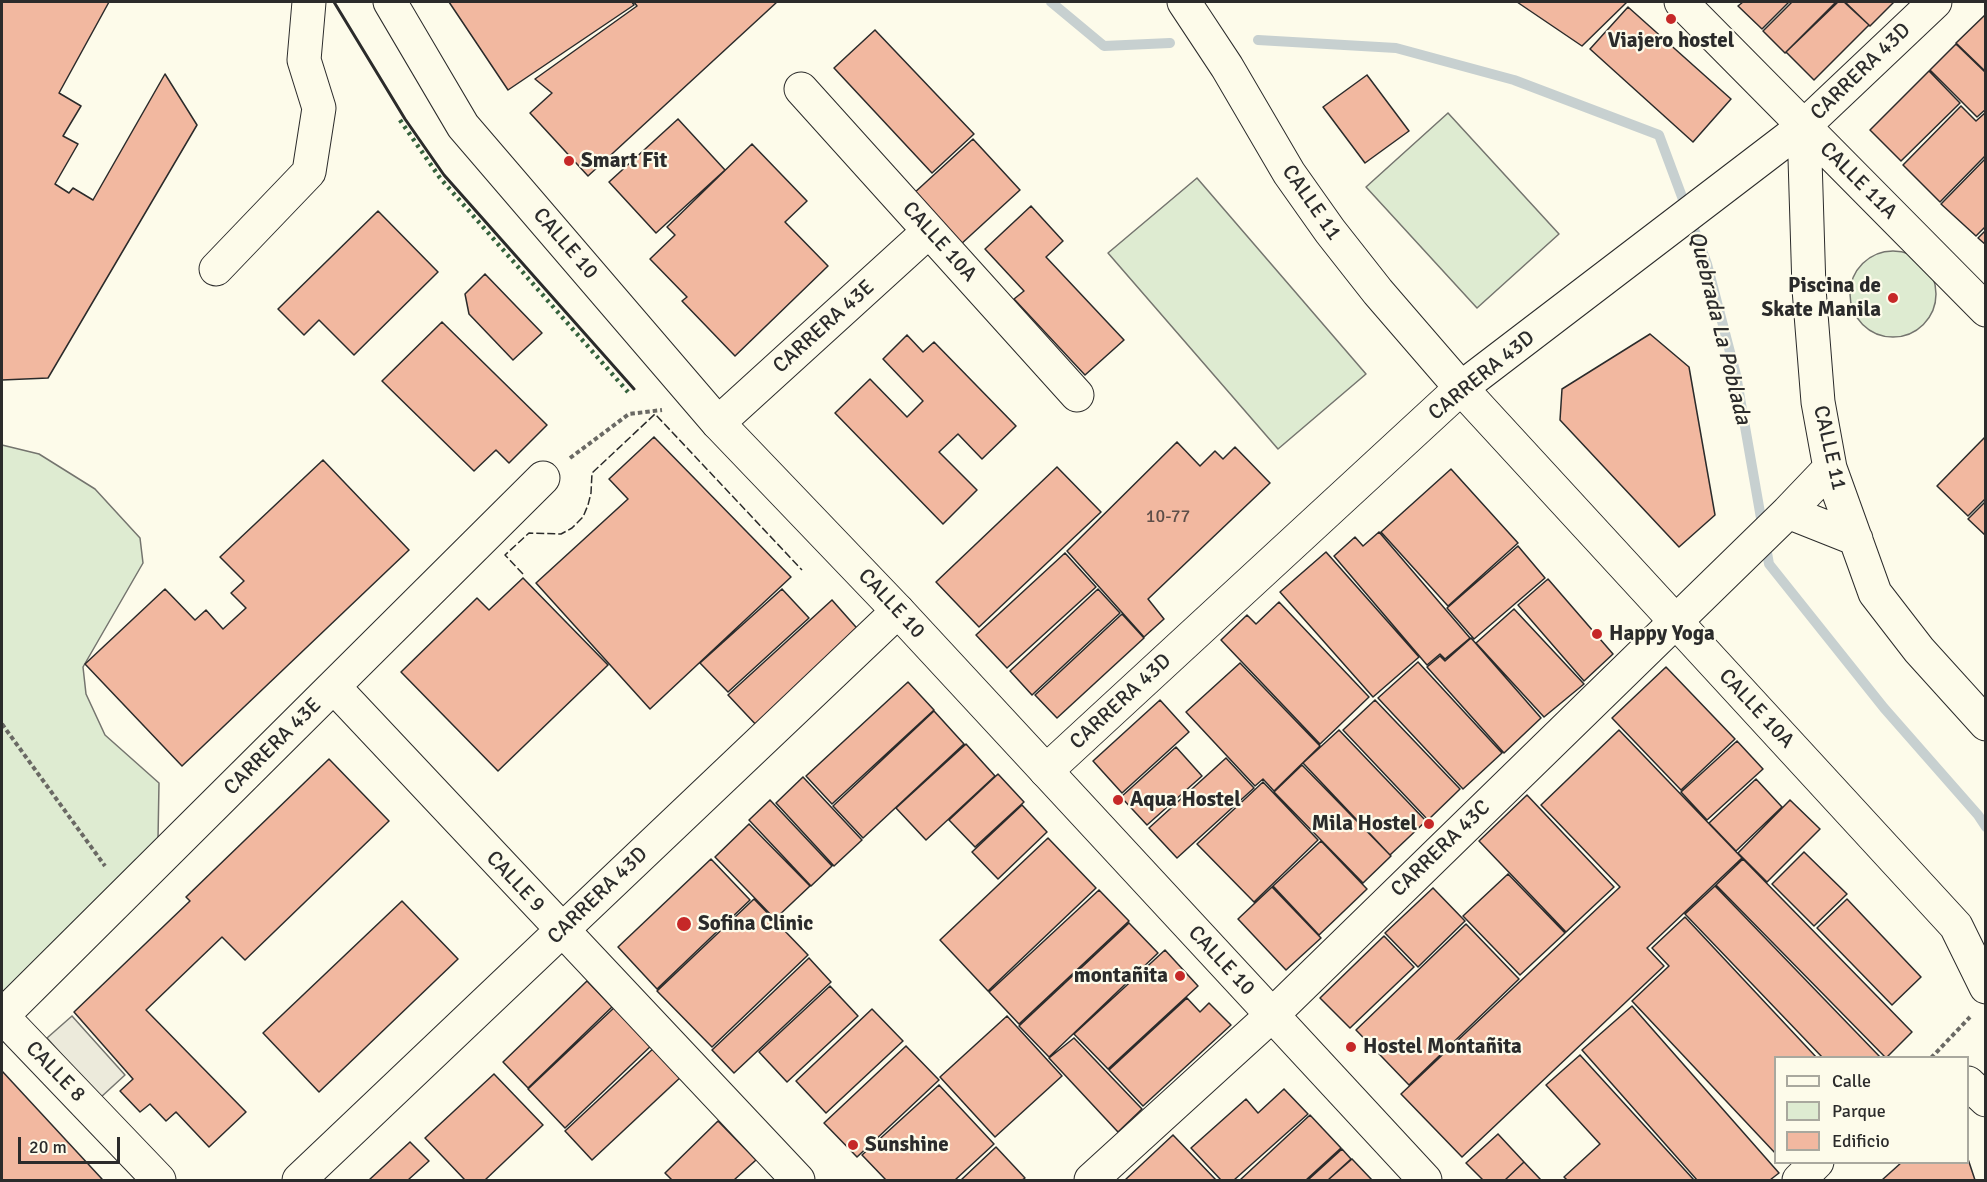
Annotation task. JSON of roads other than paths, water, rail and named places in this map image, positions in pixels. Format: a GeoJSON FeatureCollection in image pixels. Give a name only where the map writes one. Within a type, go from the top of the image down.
{"type":"FeatureCollection","features":[{"type":"Feature","properties":{"kind":"street"},"geometry":{"type":"LineString","coordinates":[[216,269],[309,172],[319,108],[304,60],[309,2]]}},
{"type":"Feature","properties":{"kind":"street","name":"CALLE 10"},"geometry":{"type":"LineString","coordinates":[[390,2],[463,126],[718,423],[898,611],[1425,1180]]}},
{"type":"Feature","properties":{"kind":"street","name":"CALLE 11"},"geometry":{"type":"LineString","coordinates":[[1184,2],[1227,67],[1289,173],[1330,231],[1461,388]]}},
{"type":"Feature","properties":{"kind":"street","name":"CALLE 11A"},"geometry":{"type":"LineString","coordinates":[[1681,2],[1986,310]]}},
{"type":"Feature","properties":{"kind":"street","name":"CARRERA 43D"},"geometry":{"type":"LineString","coordinates":[[1046,771],[1461,388],[1804,126],[1935,2]]}},
{"type":"Feature","properties":{"kind":"street","name":"CALLE 10A"},"geometry":{"type":"LineString","coordinates":[[801,89],[1077,395]]}},
{"type":"Feature","properties":{"kind":"street","name":"CALLE 11"},"geometry":{"type":"LineString","coordinates":[[1804,126],[1818,402],[1830,468],[1875,593],[1919,650],[1986,724]]}},
{"type":"Feature","properties":{"kind":"street","name":"CARRERA 43E"},"geometry":{"type":"LineString","coordinates":[[718,423],[929,231]]}},
{"type":"Feature","properties":{"kind":"street","name":"CALLE 10A"},"geometry":{"type":"LineString","coordinates":[[1461,388],[1956,926],[1981,999]]}},
{"type":"Feature","properties":{"kind":"street","name":"CARRERA 43C"},"geometry":{"type":"LineString","coordinates":[[1090,1180],[1271,1016],[1674,620],[1783,517],[1830,468]]}},
{"type":"Feature","properties":{"kind":"street","name":"CARRERA 43E"},"geometry":{"type":"LineString","coordinates":[[2,1016],[543,478]]}},
{"type":"Feature","properties":{"kind":"street"},"geometry":{"type":"LineString","coordinates":[[1783,517],[1856,539]]}},
{"type":"Feature","properties":{"kind":"street","name":"CARRERA 43D"},"geometry":{"type":"LineString","coordinates":[[299,1180],[898,611]]}},
{"type":"Feature","properties":{"kind":"street","name":"CALLE 9"},"geometry":{"type":"LineString","coordinates":[[334,687],[561,932],[798,1180]]}},
{"type":"Feature","properties":{"kind":"street"},"geometry":{"type":"LineString","coordinates":[[1956,926],[1986,950]]}},
{"type":"Feature","properties":{"kind":"street","name":"CALLE 8"},"geometry":{"type":"LineString","coordinates":[[2,1016],[159,1180]]}},
{"type":"Feature","properties":{"kind":"street"},"geometry":{"type":"LineString","coordinates":[[1969,1084],[1986,1100]]}},
{"type":"Feature","properties":{"kind":"street"},"geometry":{"type":"LineString","coordinates":[[1798,1180],[1815,1164]]}},
{"type":"Feature","properties":{"kind":"waterway","name":"Quebrada La Poblada"},"geometry":{"type":"LineString","coordinates":[[1051,2],[1104,46],[1170,43]]}},
{"type":"Feature","properties":{"kind":"waterway","name":"Quebrada La Poblada"},"geometry":{"type":"LineString","coordinates":[[1258,40],[1396,48],[1514,80],[1659,135],[1707,264],[1736,375],[1769,564],[1884,708],[1986,827]]}},
{"type":"Feature","properties":{"kind":"place","name":"Viajero hostel"},"geometry":{"type":"Point","coordinates":[1671,19]}},
{"type":"Feature","properties":{"kind":"place","name":"Smart Fit"},"geometry":{"type":"Point","coordinates":[569,161]}},
{"type":"Feature","properties":{"kind":"place","name":"Piscina de Skate Manila"},"geometry":{"type":"Point","coordinates":[1893,298]}},
{"type":"Feature","properties":{"kind":"place","name":"Happy Yoga"},"geometry":{"type":"Point","coordinates":[1597,634]}},
{"type":"Feature","properties":{"kind":"place","name":"Aqua Hostel"},"geometry":{"type":"Point","coordinates":[1118,800]}},
{"type":"Feature","properties":{"kind":"place","name":"Mila Hostel"},"geometry":{"type":"Point","coordinates":[1429,824]}},
{"type":"Feature","properties":{"kind":"place","name":"Sofina Clinic"},"geometry":{"type":"Point","coordinates":[684,924]}},
{"type":"Feature","properties":{"kind":"place","name":"montañita"},"geometry":{"type":"Point","coordinates":[1180,976]}},
{"type":"Feature","properties":{"kind":"place","name":"Hostel Montañita"},"geometry":{"type":"Point","coordinates":[1351,1047]}},
{"type":"Feature","properties":{"kind":"place","name":"Sunshine"},"geometry":{"type":"Point","coordinates":[853,1145]}}]}
